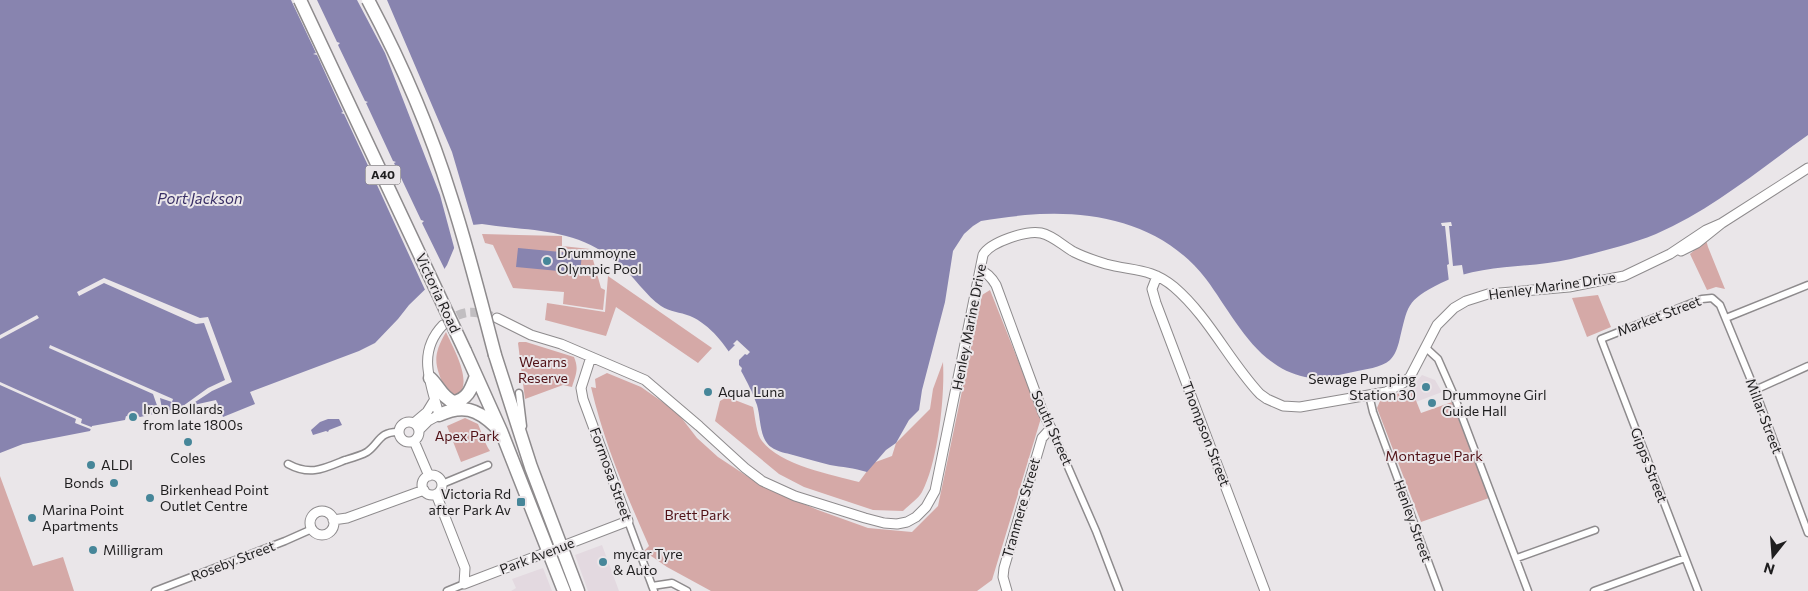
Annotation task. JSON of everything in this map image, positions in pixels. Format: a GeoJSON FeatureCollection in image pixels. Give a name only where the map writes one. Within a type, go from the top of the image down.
{"type":"FeatureCollection","features":[{"type":"Feature","properties":{"kind":"highway","name":"Victoria Road"},"geometry":{"type":"LineString","coordinates":[[300,0],[465,351],[501,432],[564,591]]}},
{"type":"Feature","properties":{"kind":"highway"},"geometry":{"type":"LineString","coordinates":[[368,0],[384,29],[436,153],[456,212],[495,355],[531,467],[578,591]]}},
{"type":"Feature","properties":{"kind":"highway"},"geometry":{"type":"LineString","coordinates":[[430,378],[437,384],[443,396],[454,402],[464,399],[470,391],[476,376]]}},
{"type":"Feature","properties":{"kind":"highway"},"geometry":{"type":"LineString","coordinates":[[439,415],[457,410],[476,412],[483,415],[501,432]]}},
{"type":"Feature","properties":{"kind":"main road","name":"Henley Marine Drive"},"geometry":{"type":"LineString","coordinates":[[497,318],[531,335],[556,342],[645,380],[762,481],[795,496],[890,524],[907,522],[922,512],[935,491],[983,255],[990,246],[1021,234],[1036,233],[1053,238],[1074,252],[1106,264],[1157,276],[1174,287],[1191,305],[1212,330],[1254,388],[1267,399],[1283,406],[1300,407],[1386,392],[1403,383],[1415,369],[1437,325],[1454,308],[1477,296],[1569,287],[1612,280],[1638,271],[1670,254],[1684,250],[1697,243],[1722,223],[1808,168]]}},
{"type":"Feature","properties":{"kind":"main road","name":"South Street"},"geometry":{"type":"LineString","coordinates":[[980,270],[992,278],[996,285],[1043,413],[1051,428]]}},
{"type":"Feature","properties":{"kind":"main road","name":"Thompson Street"},"geometry":{"type":"LineString","coordinates":[[1157,276],[1152,289],[1156,304],[1265,591]]}},
{"type":"Feature","properties":{"kind":"main road"},"geometry":{"type":"LineString","coordinates":[[435,399],[416,426],[418,438],[414,441],[405,441],[401,438],[400,432],[404,424],[416,426],[424,424],[439,415],[427,358],[428,349],[434,336],[443,325]]}},
{"type":"Feature","properties":{"kind":"main road","name":"Formosa Street"},"geometry":{"type":"LineString","coordinates":[[591,356],[581,388],[583,399],[628,521]]}},
{"type":"Feature","properties":{"kind":"main road","name":"Tranmere Street"},"geometry":{"type":"LineString","coordinates":[[1005,590],[1003,577],[1008,552],[1042,438],[1051,428]]}},
{"type":"Feature","properties":{"kind":"main road"},"geometry":{"type":"LineString","coordinates":[[414,441],[429,476]]}},
{"type":"Feature","properties":{"kind":"main road"},"geometry":{"type":"LineString","coordinates":[[429,476],[438,478],[442,484],[442,488],[436,494],[431,495],[424,490],[423,482],[429,476]]}},
{"type":"Feature","properties":{"kind":"main road"},"geometry":{"type":"LineString","coordinates":[[333,520],[347,518],[424,490]]}},
{"type":"Feature","properties":{"kind":"main road"},"geometry":{"type":"LineString","coordinates":[[436,494],[465,568],[463,588]]}},
{"type":"Feature","properties":{"kind":"main road"},"geometry":{"type":"LineString","coordinates":[[317,513],[328,514],[333,520],[333,527],[329,533],[321,535],[312,529],[312,518],[317,513]]}},
{"type":"Feature","properties":{"kind":"main road","name":"Park Avenue"},"geometry":{"type":"LineString","coordinates":[[463,588],[628,521]]}},
{"type":"Feature","properties":{"kind":"street"},"geometry":{"type":"LineString","coordinates":[[1726,318],[1808,286]]}},
{"type":"Feature","properties":{"kind":"street","name":"Market Street"},"geometry":{"type":"LineString","coordinates":[[1601,339],[1702,299],[1712,298],[1717,301]]}},
{"type":"Feature","properties":{"kind":"street","name":"Millar Street"},"geometry":{"type":"LineString","coordinates":[[1717,301],[1726,318],[1808,533]]}},
{"type":"Feature","properties":{"kind":"street","name":"Gipps Street"},"geometry":{"type":"LineString","coordinates":[[1601,339],[1698,591]]}},
{"type":"Feature","properties":{"kind":"street"},"geometry":{"type":"LineString","coordinates":[[1425,347],[1438,359],[1453,393],[1528,591]]}},
{"type":"Feature","properties":{"kind":"street"},"geometry":{"type":"LineString","coordinates":[[1754,390],[1808,366]]}},
{"type":"Feature","properties":{"kind":"street"},"geometry":{"type":"LineString","coordinates":[[519,393],[523,427]]}},
{"type":"Feature","properties":{"kind":"street","name":"Henley Street"},"geometry":{"type":"LineString","coordinates":[[1369,394],[1373,412],[1440,591]]}},
{"type":"Feature","properties":{"kind":"street","name":"South Street"},"geometry":{"type":"LineString","coordinates":[[1051,428],[1096,531],[1119,591]]}},
{"type":"Feature","properties":{"kind":"street"},"geometry":{"type":"LineString","coordinates":[[288,464],[306,471],[319,470],[368,451],[388,433],[400,432]]}},
{"type":"Feature","properties":{"kind":"street"},"geometry":{"type":"LineString","coordinates":[[442,484],[488,465]]}},
{"type":"Feature","properties":{"kind":"street","name":"Formosa Street"},"geometry":{"type":"LineString","coordinates":[[628,521],[653,588]]}},
{"type":"Feature","properties":{"kind":"street","name":"Roseby Street"},"geometry":{"type":"LineString","coordinates":[[155,591],[312,529]]}},
{"type":"Feature","properties":{"kind":"street"},"geometry":{"type":"LineString","coordinates":[[1517,558],[1595,530]]}},
{"type":"Feature","properties":{"kind":"street"},"geometry":{"type":"LineString","coordinates":[[1594,591],[1685,558]]}},
{"type":"Feature","properties":{"kind":"street"},"geometry":{"type":"LineString","coordinates":[[653,588],[672,583],[687,591]]}},
{"type":"Feature","properties":{"kind":"street","name":"Park Avenue"},"geometry":{"type":"LineString","coordinates":[[446,591],[463,588]]}},
{"type":"Feature","properties":{"kind":"shaded area"},"geometry":{"type":"Polygon","coordinates":[[[1422,375],[1435,380],[1442,392],[1416,402],[1411,388],[1422,375]]]}},
{"type":"Feature","properties":{"kind":"shaded area"},"geometry":{"type":"Polygon","coordinates":[[[602,545],[619,591],[588,591],[575,555],[602,545]]]}},
{"type":"Feature","properties":{"kind":"shaded area"},"geometry":{"type":"Polygon","coordinates":[[[543,568],[552,591],[511,591],[516,588],[512,579],[543,568]]]}},
{"type":"Feature","properties":{"kind":"green space","name":"Drummoyne Olympic Pool"},"geometry":{"type":"Polygon","coordinates":[[[482,234],[562,236],[562,246],[590,249],[601,288],[605,290],[603,310],[563,304],[564,292],[513,288],[493,245],[485,243],[482,234]]]}},
{"type":"Feature","properties":{"kind":"green space"},"geometry":{"type":"Polygon","coordinates":[[[1706,240],[1725,289],[1716,287],[1707,290],[1690,254],[1706,240]]]}},
{"type":"Feature","properties":{"kind":"green space"},"geometry":{"type":"Polygon","coordinates":[[[608,276],[712,348],[698,363],[616,307],[606,336],[545,320],[547,303],[605,312],[608,276]]]}},
{"type":"Feature","properties":{"kind":"green space","name":"Brett Park"},"geometry":{"type":"Polygon","coordinates":[[[990,290],[1041,418],[992,580],[977,591],[711,591],[667,567],[644,551],[649,546],[616,468],[596,408],[591,387],[596,388],[595,379],[607,373],[641,387],[677,412],[697,438],[718,457],[762,486],[818,510],[868,528],[912,532],[938,506],[982,295],[990,290]]]}},
{"type":"Feature","properties":{"kind":"green space"},"geometry":{"type":"Polygon","coordinates":[[[1598,295],[1611,327],[1587,337],[1572,298],[1598,295]]]}},
{"type":"Feature","properties":{"kind":"green space"},"geometry":{"type":"Polygon","coordinates":[[[446,332],[463,375],[461,391],[456,397],[447,393],[437,369],[438,349],[446,332]]]}},
{"type":"Feature","properties":{"kind":"green space","name":"Wearns Reserve"},"geometry":{"type":"Polygon","coordinates":[[[519,342],[526,342],[574,357],[577,368],[572,387],[563,385],[525,399],[519,342]]]}},
{"type":"Feature","properties":{"kind":"green space"},"geometry":{"type":"Polygon","coordinates":[[[943,362],[943,392],[939,428],[928,479],[916,500],[903,511],[873,510],[804,487],[779,474],[715,421],[720,401],[727,397],[753,407],[760,438],[767,447],[778,455],[791,462],[820,472],[859,482],[873,463],[892,456],[896,443],[930,409],[933,389],[943,362]]]}},
{"type":"Feature","properties":{"kind":"green space","name":"Montague Park"},"geometry":{"type":"Polygon","coordinates":[[[1411,388],[1421,413],[1452,402],[1489,498],[1421,522],[1377,408],[1380,401],[1411,388]]]}},
{"type":"Feature","properties":{"kind":"green space","name":"Apex Park"},"geometry":{"type":"Polygon","coordinates":[[[465,418],[478,424],[490,451],[461,462],[447,426],[465,418]]]}},
{"type":"Feature","properties":{"kind":"green space"},"geometry":{"type":"Polygon","coordinates":[[[0,476],[33,566],[63,557],[74,591],[0,591],[0,476]]]}},
{"type":"Feature","properties":{"kind":"water","name":"Port Jackson"},"geometry":{"type":"Polygon","coordinates":[[[0,0],[1808,0],[1808,135],[1715,201],[1656,234],[1625,245],[1571,259],[1473,272],[1429,289],[1414,300],[1410,306],[1404,320],[1397,349],[1390,360],[1373,368],[1323,378],[1305,377],[1273,363],[1247,338],[1206,279],[1188,260],[1169,244],[1147,232],[1124,223],[1075,214],[1025,215],[981,221],[964,234],[953,251],[945,302],[922,390],[919,410],[909,420],[896,443],[886,450],[867,472],[825,464],[771,447],[762,433],[757,405],[748,384],[717,336],[698,320],[661,306],[650,297],[624,268],[602,251],[570,237],[553,233],[482,224],[472,225],[460,234],[447,265],[441,274],[409,305],[375,343],[359,351],[250,392],[255,404],[223,417],[216,400],[140,417],[132,413],[130,417],[126,416],[125,420],[92,426],[90,431],[23,444],[0,453],[0,0]]]}},
{"type":"Feature","properties":{"kind":"water"},"geometry":{"type":"Polygon","coordinates":[[[518,248],[582,254],[580,273],[516,267],[518,248]]]}},
{"type":"Feature","properties":{"kind":"water"},"geometry":{"type":"Polygon","coordinates":[[[328,419],[339,419],[342,425],[328,432],[313,435],[311,430],[320,422],[328,419]]]}},
{"type":"Feature","properties":{"kind":"pier"},"geometry":{"type":"Polygon","coordinates":[[[291,0],[317,0],[337,42],[340,43],[338,45],[365,101],[368,102],[366,103],[393,161],[396,162],[394,163],[421,220],[424,221],[422,223],[446,272],[426,292],[372,174],[369,173],[371,172],[344,114],[341,113],[343,112],[317,55],[313,54],[316,53],[291,0]]]}},
{"type":"Feature","properties":{"kind":"pier"},"geometry":{"type":"Polygon","coordinates":[[[357,0],[387,0],[452,152],[474,227],[466,229],[455,251],[440,195],[385,53],[357,0]]]}},
{"type":"Feature","properties":{"kind":"pier"},"geometry":{"type":"Polygon","coordinates":[[[1451,222],[1452,226],[1449,226],[1453,266],[1462,265],[1464,277],[1449,282],[1445,226],[1442,226],[1441,223],[1451,222]]]}},
{"type":"Feature","properties":{"kind":"pier"},"geometry":{"type":"Polygon","coordinates":[[[104,278],[200,318],[208,317],[232,382],[212,391],[186,408],[176,411],[208,388],[225,380],[204,323],[196,324],[104,283],[79,296],[77,292],[104,278]]]}},
{"type":"Feature","properties":{"kind":"pier"},"geometry":{"type":"Polygon","coordinates":[[[37,315],[39,318],[0,339],[0,335],[37,315]]]}},
{"type":"Feature","properties":{"kind":"pier"},"geometry":{"type":"Polygon","coordinates":[[[737,340],[750,352],[739,360],[739,365],[742,368],[740,375],[727,353],[737,340]]]}},
{"type":"Feature","properties":{"kind":"pier"},"geometry":{"type":"Polygon","coordinates":[[[50,345],[173,399],[172,402],[160,398],[163,414],[160,414],[153,394],[49,348],[50,345]]]}},
{"type":"Feature","properties":{"kind":"pier"},"geometry":{"type":"Polygon","coordinates":[[[0,382],[82,419],[81,423],[94,428],[93,430],[75,423],[76,419],[0,385],[0,382]]]}},
{"type":"Feature","properties":{"kind":"tunnel"},"geometry":{"type":"LineString","coordinates":[[446,323],[452,318],[470,312],[497,318]]}},
{"type":"Feature","properties":{"kind":"place","name":"Drummoyne Olympic Pool"},"geometry":{"type":"Point","coordinates":[547,261]}},
{"type":"Feature","properties":{"kind":"place","name":"Sewage Pumping Station 30"},"geometry":{"type":"Point","coordinates":[1426,387]}},
{"type":"Feature","properties":{"kind":"place","name":"Aqua Luna"},"geometry":{"type":"Point","coordinates":[708,392]}},
{"type":"Feature","properties":{"kind":"place","name":"Drummoyne Girl Guide Hall"},"geometry":{"type":"Point","coordinates":[1432,403]}},
{"type":"Feature","properties":{"kind":"place","name":"Iron Bollards from late 1800s"},"geometry":{"type":"Point","coordinates":[133,417]}},
{"type":"Feature","properties":{"kind":"place","name":"Coles"},"geometry":{"type":"Point","coordinates":[188,442]}},
{"type":"Feature","properties":{"kind":"place","name":"ALDI"},"geometry":{"type":"Point","coordinates":[91,465]}},
{"type":"Feature","properties":{"kind":"place","name":"Bonds"},"geometry":{"type":"Point","coordinates":[114,483]}},
{"type":"Feature","properties":{"kind":"place","name":"Birkenhead Point Outlet Centre"},"geometry":{"type":"Point","coordinates":[150,498]}},
{"type":"Feature","properties":{"kind":"place","name":"Victoria Rd after Park Av"},"geometry":{"type":"Point","coordinates":[521,502]}},
{"type":"Feature","properties":{"kind":"place","name":"Marina Point Apartments"},"geometry":{"type":"Point","coordinates":[32,518]}},
{"type":"Feature","properties":{"kind":"place","name":"Milligram"},"geometry":{"type":"Point","coordinates":[93,550]}},
{"type":"Feature","properties":{"kind":"place","name":"mycar Tyre & Auto"},"geometry":{"type":"Point","coordinates":[603,562]}}]}
